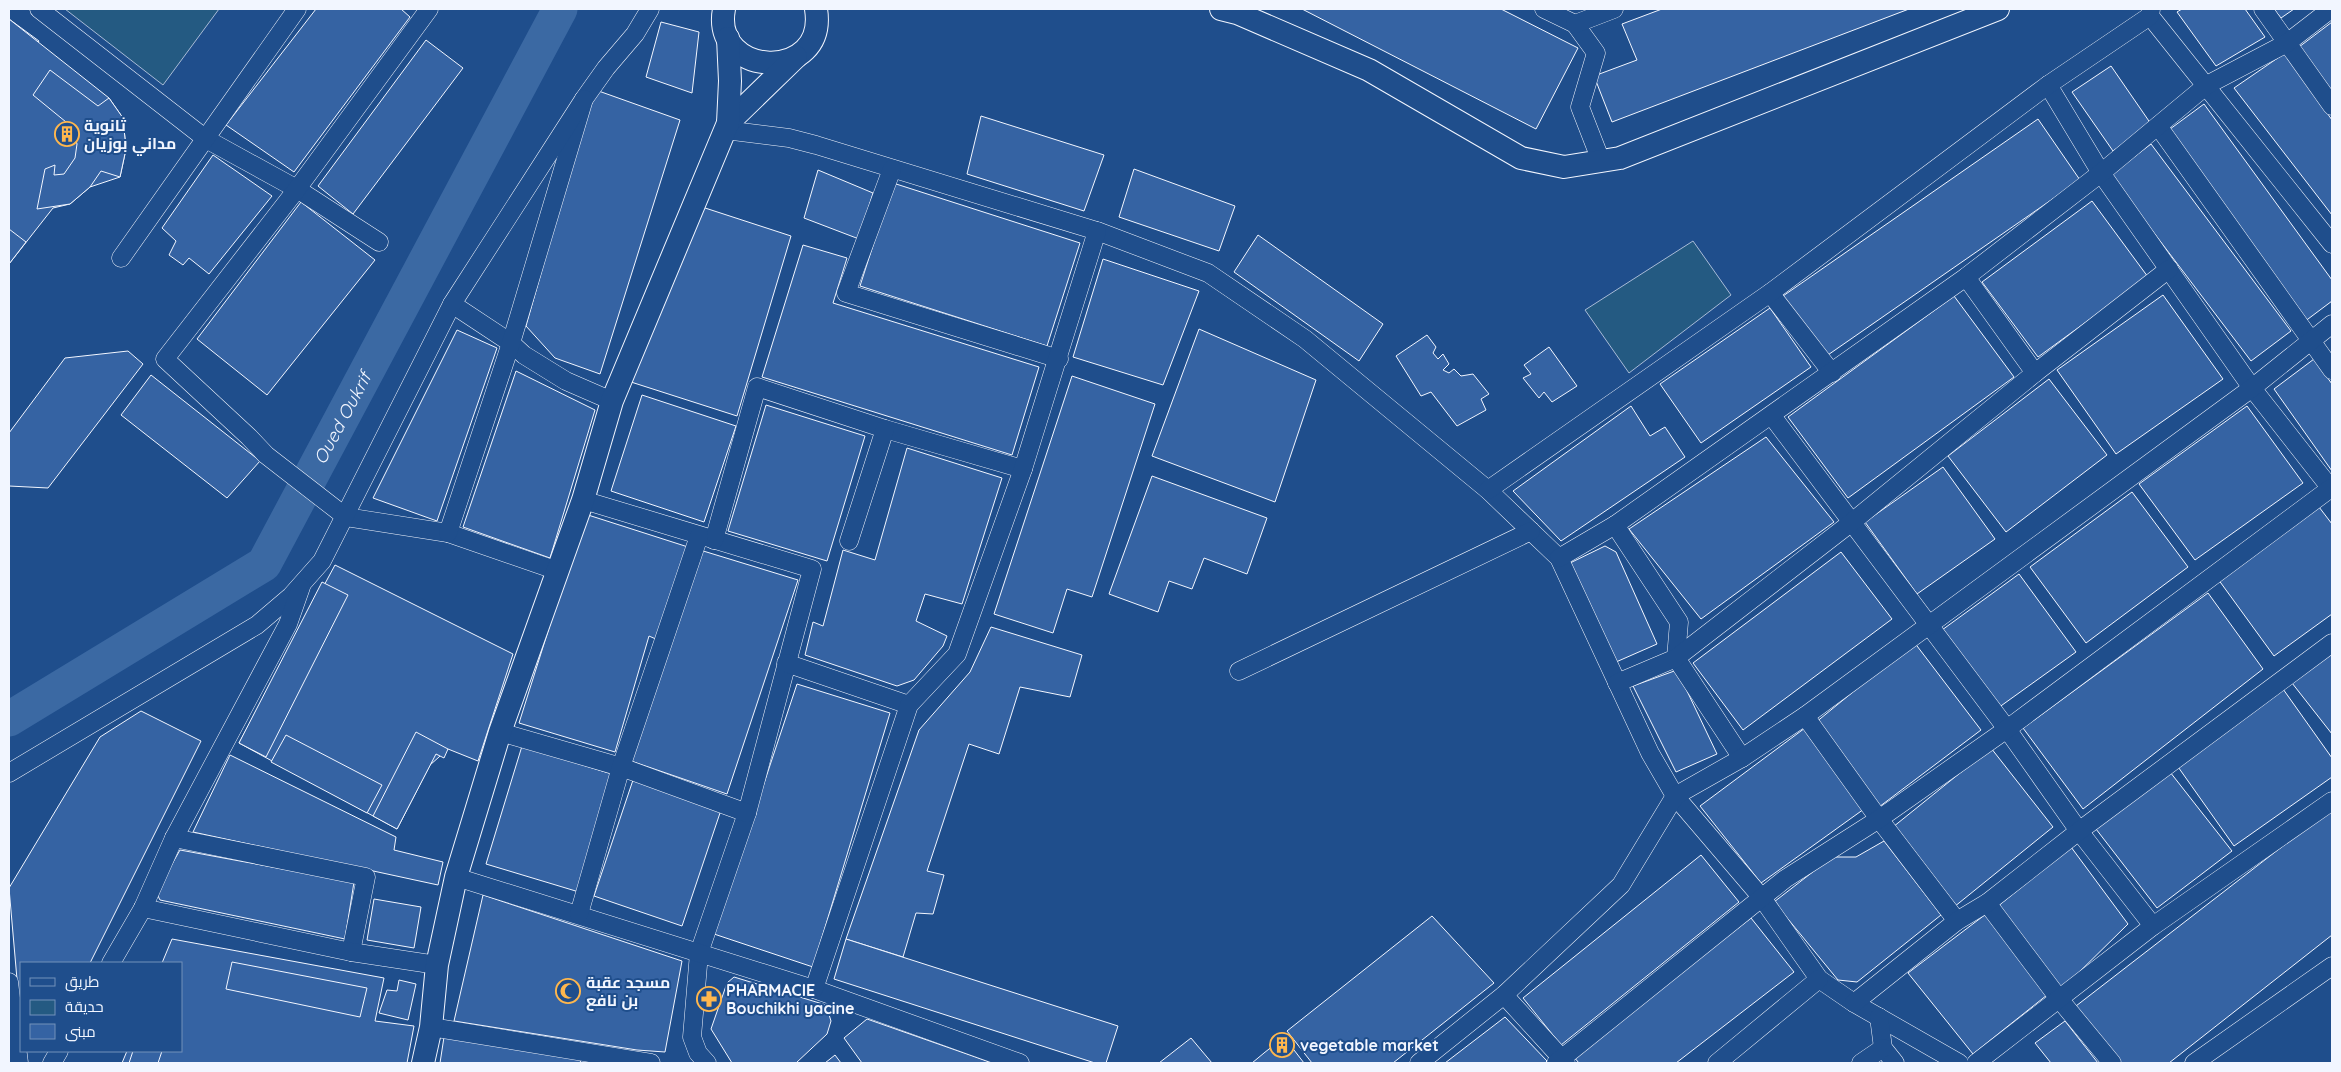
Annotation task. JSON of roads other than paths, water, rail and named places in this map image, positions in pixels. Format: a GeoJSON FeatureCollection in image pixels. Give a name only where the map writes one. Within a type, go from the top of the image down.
{"type":"FeatureCollection","features":[{"type":"Feature","properties":{"kind":"street"},"geometry":{"type":"LineString","coordinates":[[39,9],[206,139],[298,189],[379,242]]}},
{"type":"Feature","properties":{"kind":"street"},"geometry":{"type":"LineString","coordinates":[[121,258],[297,9]]}},
{"type":"Feature","properties":{"kind":"street"},"geometry":{"type":"LineString","coordinates":[[429,9],[298,189],[165,359],[250,437],[266,456],[346,517],[448,533],[558,571]]}},
{"type":"Feature","properties":{"kind":"street"},"geometry":{"type":"LineString","coordinates":[[9,773],[257,625],[282,605],[302,585],[322,561],[346,517],[452,304],[584,99],[610,63],[635,34],[650,9]]}},
{"type":"Feature","properties":{"kind":"street"},"geometry":{"type":"LineString","coordinates":[[423,1063],[431,1027],[437,964],[456,877],[500,732],[583,500],[612,400],[727,127],[812,40],[816,28],[816,9]]}},
{"type":"Feature","properties":{"kind":"street"},"geometry":{"type":"LineString","coordinates":[[1222,9],[1237,13],[1369,70],[1521,158],[1564,167],[1620,158],[1998,9]]}},
{"type":"Feature","properties":{"kind":"street"},"geometry":{"type":"LineString","coordinates":[[1544,9],[1575,24],[1596,53],[1580,107],[1601,161]]}},
{"type":"Feature","properties":{"kind":"street"},"geometry":{"type":"LineString","coordinates":[[1575,24],[1614,9]]}},
{"type":"Feature","properties":{"kind":"street"},"geometry":{"type":"LineString","coordinates":[[2262,9],[2332,106]]}},
{"type":"Feature","properties":{"kind":"street"},"geometry":{"type":"LineString","coordinates":[[1559,558],[1615,525],[1772,416],[1966,277],[2102,173],[2207,85],[2287,43],[2331,9]]}},
{"type":"Feature","properties":{"kind":"street"},"geometry":{"type":"LineString","coordinates":[[723,10],[724,26],[728,38],[727,127]]}},
{"type":"Feature","properties":{"kind":"street"},"geometry":{"type":"LineString","coordinates":[[1488,490],[1770,293],[2048,85],[2150,13],[2332,244]]}},
{"type":"Feature","properties":{"kind":"street"},"geometry":{"type":"LineString","coordinates":[[728,38],[746,57],[758,63],[784,62],[796,57]]}},
{"type":"Feature","properties":{"kind":"street"},"geometry":{"type":"LineString","coordinates":[[1504,994],[1561,1062],[1785,879],[1879,820],[2007,729],[2332,489],[2252,388],[2102,173],[2048,85]]}},
{"type":"Feature","properties":{"kind":"street"},"geometry":{"type":"LineString","coordinates":[[448,533],[511,343],[584,99]]}},
{"type":"Feature","properties":{"kind":"street"},"geometry":{"type":"LineString","coordinates":[[2158,126],[2332,370]]}},
{"type":"Feature","properties":{"kind":"street"},"geometry":{"type":"LineString","coordinates":[[727,127],[789,138],[1097,231],[1208,273],[1305,339],[1488,490],[1559,558],[1650,753],[1675,796],[1762,898],[1819,979],[1854,1002],[1959,1063]]}},
{"type":"Feature","properties":{"kind":"street"},"geometry":{"type":"LineString","coordinates":[[892,169],[846,293],[1058,359]]}},
{"type":"Feature","properties":{"kind":"street"},"geometry":{"type":"LineString","coordinates":[[814,989],[909,705],[957,654],[1023,469],[1097,231]]}},
{"type":"Feature","properties":{"kind":"street"},"geometry":{"type":"LineString","coordinates":[[1617,683],[1676,658],[1852,522],[2035,373],[2169,269]]}},
{"type":"Feature","properties":{"kind":"street"},"geometry":{"type":"LineString","coordinates":[[1966,277],[2035,373]]}},
{"type":"Feature","properties":{"kind":"street"},"geometry":{"type":"LineString","coordinates":[[1770,293],[1832,373]]}},
{"type":"Feature","properties":{"kind":"street"},"geometry":{"type":"LineString","coordinates":[[452,304],[511,343],[524,355],[566,381],[612,400]]}},
{"type":"Feature","properties":{"kind":"street"},"geometry":{"type":"LineString","coordinates":[[1419,1063],[1504,994],[1621,885],[1675,796],[1742,758],[1804,716],[1927,624],[2252,388],[2332,324]]}},
{"type":"Feature","properties":{"kind":"street"},"geometry":{"type":"LineString","coordinates":[[579,914],[621,767],[706,538],[757,387],[885,429],[1023,469]]}},
{"type":"Feature","properties":{"kind":"street"},"geometry":{"type":"LineString","coordinates":[[1772,416],[2007,729],[2079,831],[2153,926]]}},
{"type":"Feature","properties":{"kind":"street"},"geometry":{"type":"LineString","coordinates":[[849,541],[885,429]]}},
{"type":"Feature","properties":{"kind":"street"},"geometry":{"type":"LineString","coordinates":[[583,500],[812,569],[746,813],[699,953],[692,1037],[698,1053],[707,1063]]}},
{"type":"Feature","properties":{"kind":"street"},"geometry":{"type":"LineString","coordinates":[[1615,525],[1680,622],[1676,658],[1742,758]]}},
{"type":"Feature","properties":{"kind":"street"},"geometry":{"type":"LineString","coordinates":[[1239,671],[1531,531]]}},
{"type":"Feature","properties":{"kind":"street"},"geometry":{"type":"LineString","coordinates":[[112,962],[144,908],[174,838],[288,624],[302,585]]}},
{"type":"Feature","properties":{"kind":"street"},"geometry":{"type":"LineString","coordinates":[[1854,1002],[1957,921],[1987,903],[2079,831],[2332,643]]}},
{"type":"Feature","properties":{"kind":"street"},"geometry":{"type":"LineString","coordinates":[[786,663],[909,705]]}},
{"type":"Feature","properties":{"kind":"street"},"geometry":{"type":"LineString","coordinates":[[1804,716],[1879,820],[1957,921]]}},
{"type":"Feature","properties":{"kind":"street"},"geometry":{"type":"LineString","coordinates":[[500,732],[621,767],[746,813]]}},
{"type":"Feature","properties":{"kind":"street"},"geometry":{"type":"LineString","coordinates":[[1976,1063],[2060,1000],[2153,926],[2332,801]]}},
{"type":"Feature","properties":{"kind":"street"},"geometry":{"type":"LineString","coordinates":[[174,838],[366,878],[351,952]]}},
{"type":"Feature","properties":{"kind":"street"},"geometry":{"type":"LineString","coordinates":[[456,877],[814,989],[1020,1063]]}},
{"type":"Feature","properties":{"kind":"street"},"geometry":{"type":"LineString","coordinates":[[1987,903],[2060,1000],[2112,1063]]}},
{"type":"Feature","properties":{"kind":"street"},"geometry":{"type":"LineString","coordinates":[[144,908],[351,952],[437,964]]}},
{"type":"Feature","properties":{"kind":"street"},"geometry":{"type":"LineString","coordinates":[[2194,1063],[2332,966]]}},
{"type":"Feature","properties":{"kind":"street"},"geometry":{"type":"LineString","coordinates":[[1717,1063],[1819,979]]}},
{"type":"Feature","properties":{"kind":"street"},"geometry":{"type":"LineString","coordinates":[[9,982],[18,1063]]}},
{"type":"Feature","properties":{"kind":"street"},"geometry":{"type":"LineString","coordinates":[[1879,1017],[1883,1048],[1895,1063]]}},
{"type":"Feature","properties":{"kind":"street"},"geometry":{"type":"LineString","coordinates":[[431,1027],[606,1060],[651,1063]]}},
{"type":"Feature","properties":{"kind":"street"},"geometry":{"type":"LineString","coordinates":[[1860,1063],[1883,1048]]}},
{"type":"Feature","properties":{"kind":"street"},"geometry":{"type":"LineString","coordinates":[[52,1063],[58,1052]]}},
{"type":"Feature","properties":{"kind":"waterway","name":"Oued Oukrif"},"geometry":{"type":"LineString","coordinates":[[9,719],[264,564],[560,9]]}},
{"type":"Feature","properties":{"kind":"place","name":"ثانوية مداني بوزيان"},"geometry":{"type":"Point","coordinates":[67,134]}},
{"type":"Feature","properties":{"kind":"place","name":"مسجد عقبة بن نافع"},"geometry":{"type":"Point","coordinates":[568,991]}},
{"type":"Feature","properties":{"kind":"place","name":"PHARMACIE Bouchikhi yacine"},"geometry":{"type":"Point","coordinates":[709,999]}},
{"type":"Feature","properties":{"kind":"place","name":"vegetable market"},"geometry":{"type":"Point","coordinates":[1282,1045]}}]}
